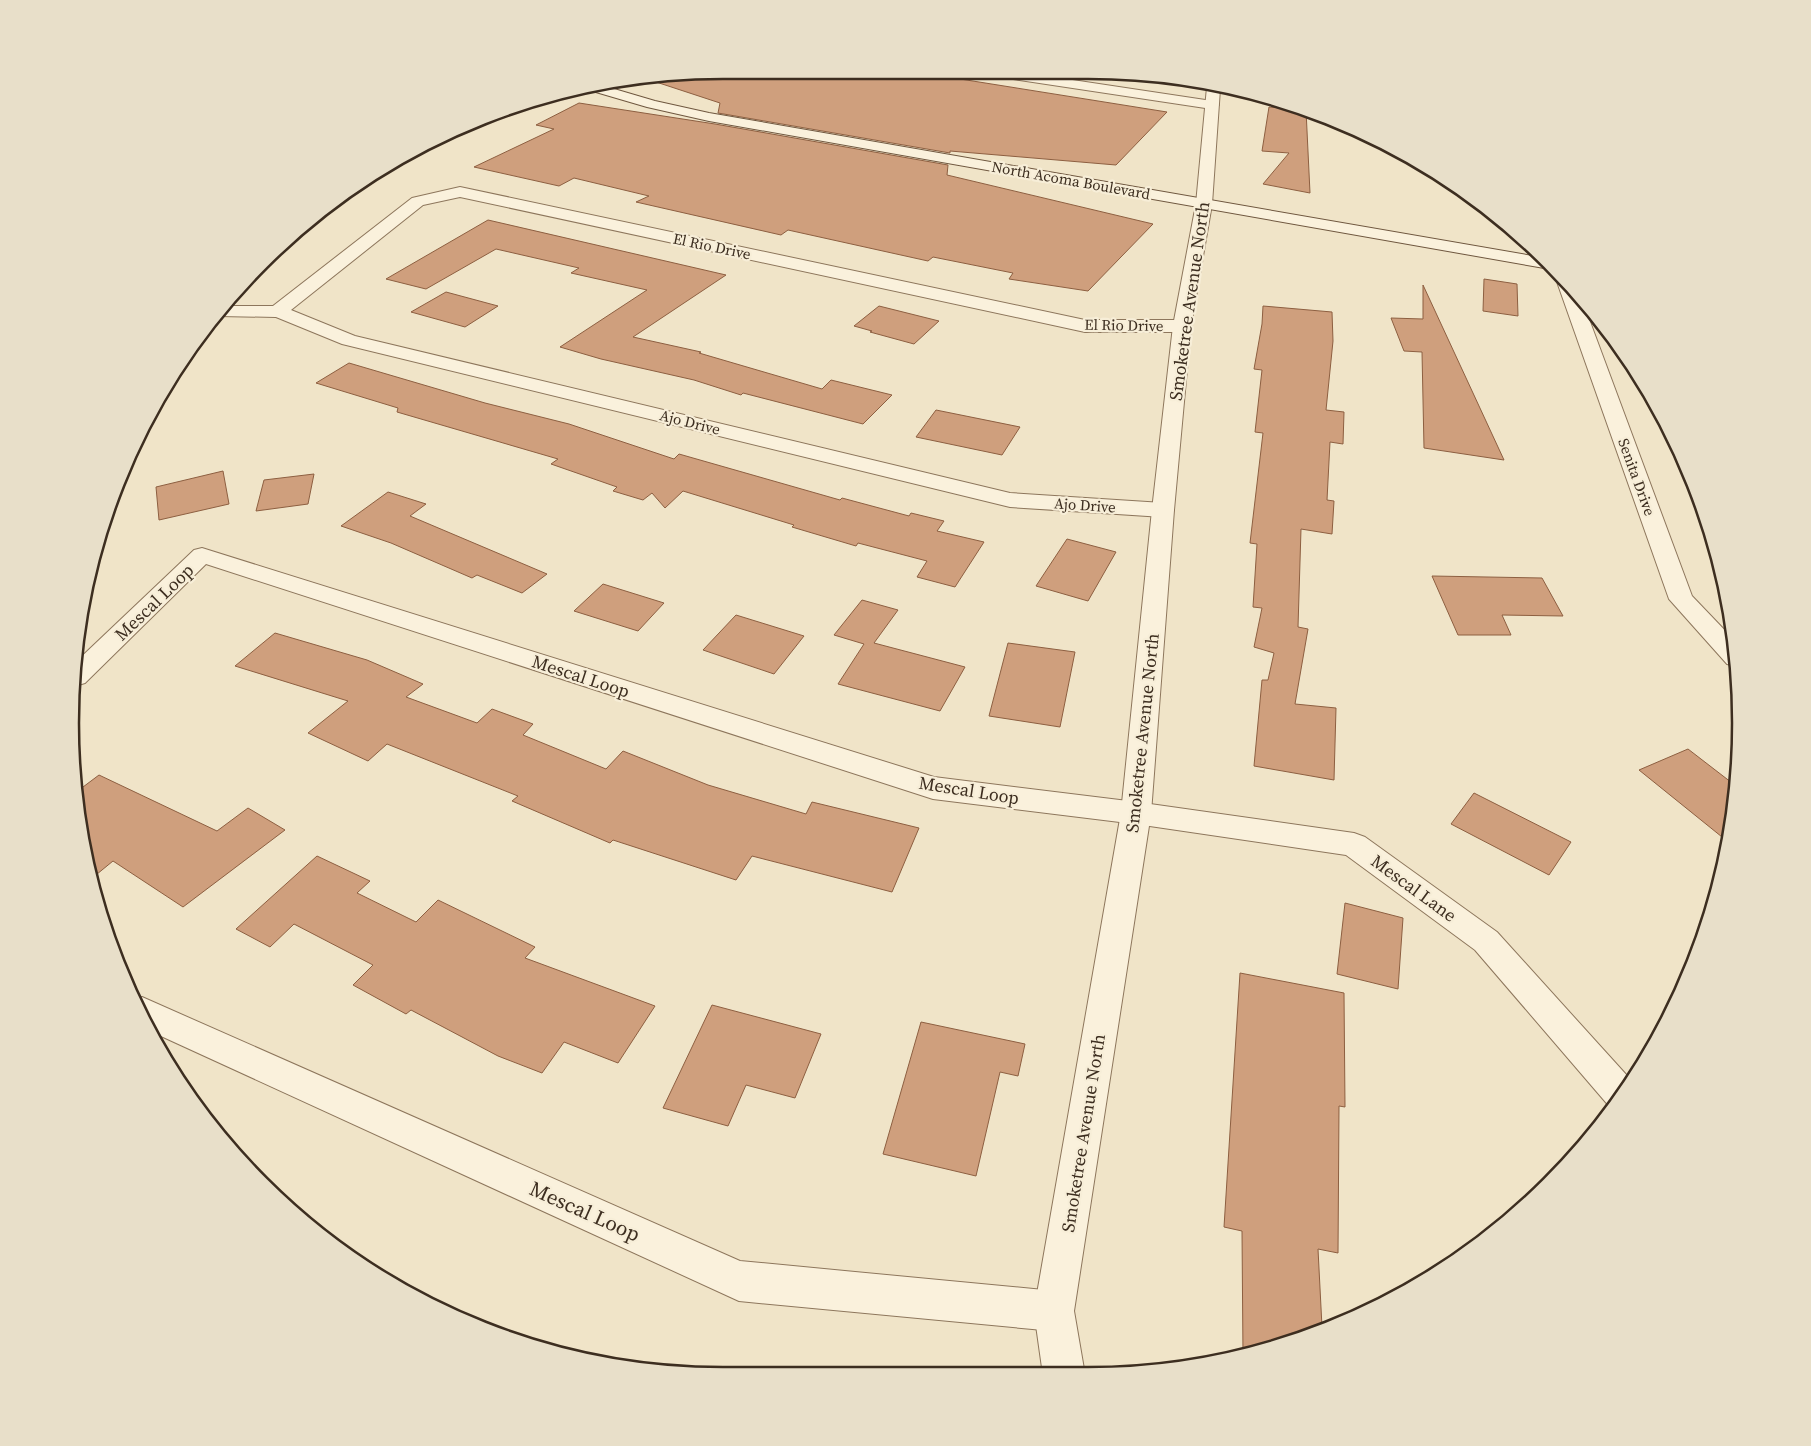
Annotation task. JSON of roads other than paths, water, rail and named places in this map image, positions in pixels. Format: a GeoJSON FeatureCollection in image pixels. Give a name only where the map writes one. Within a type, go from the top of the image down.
{"type":"FeatureCollection","features":[{"type":"Feature","properties":{"kind":"street"},"geometry":{"type":"LineString","coordinates":[[1042,79],[1212,104]]}},
{"type":"Feature","properties":{"kind":"street","name":"North Acoma Boulevard"},"geometry":{"type":"LineString","coordinates":[[604,90],[652,104],[709,117],[1538,262]]}},
{"type":"Feature","properties":{"kind":"street","name":"Smoketree Avenue North"},"geometry":{"type":"LineString","coordinates":[[1063,1367],[1054,1311],[1136,813],[1163,510],[1182,326],[1204,204],[1213,91]]}},
{"type":"Feature","properties":{"kind":"street","name":"El Rio Drive"},"geometry":{"type":"LineString","coordinates":[[278,311],[418,200],[460,192],[1085,326],[1182,326]]}},
{"type":"Feature","properties":{"kind":"street","name":"Senita Drive"},"geometry":{"type":"LineString","coordinates":[[1573,300],[1681,599],[1728,649]]}},
{"type":"Feature","properties":{"kind":"street","name":"Ajo Drive"},"geometry":{"type":"LineString","coordinates":[[228,312],[278,311],[349,340],[1010,500],[1163,510]]}},
{"type":"Feature","properties":{"kind":"street","name":"Mescal Loop"},"geometry":{"type":"LineString","coordinates":[[81,672],[202,555],[933,788],[1136,813]]}},
{"type":"Feature","properties":{"kind":"street","name":"Mescal Lane"},"geometry":{"type":"LineString","coordinates":[[1136,813],[1354,845],[1486,941],[1617,1090]]}},
{"type":"Feature","properties":{"kind":"street","name":"Mescal Loop"},"geometry":{"type":"LineString","coordinates":[[149,1015],[739,1280],[1054,1311]]}}]}
